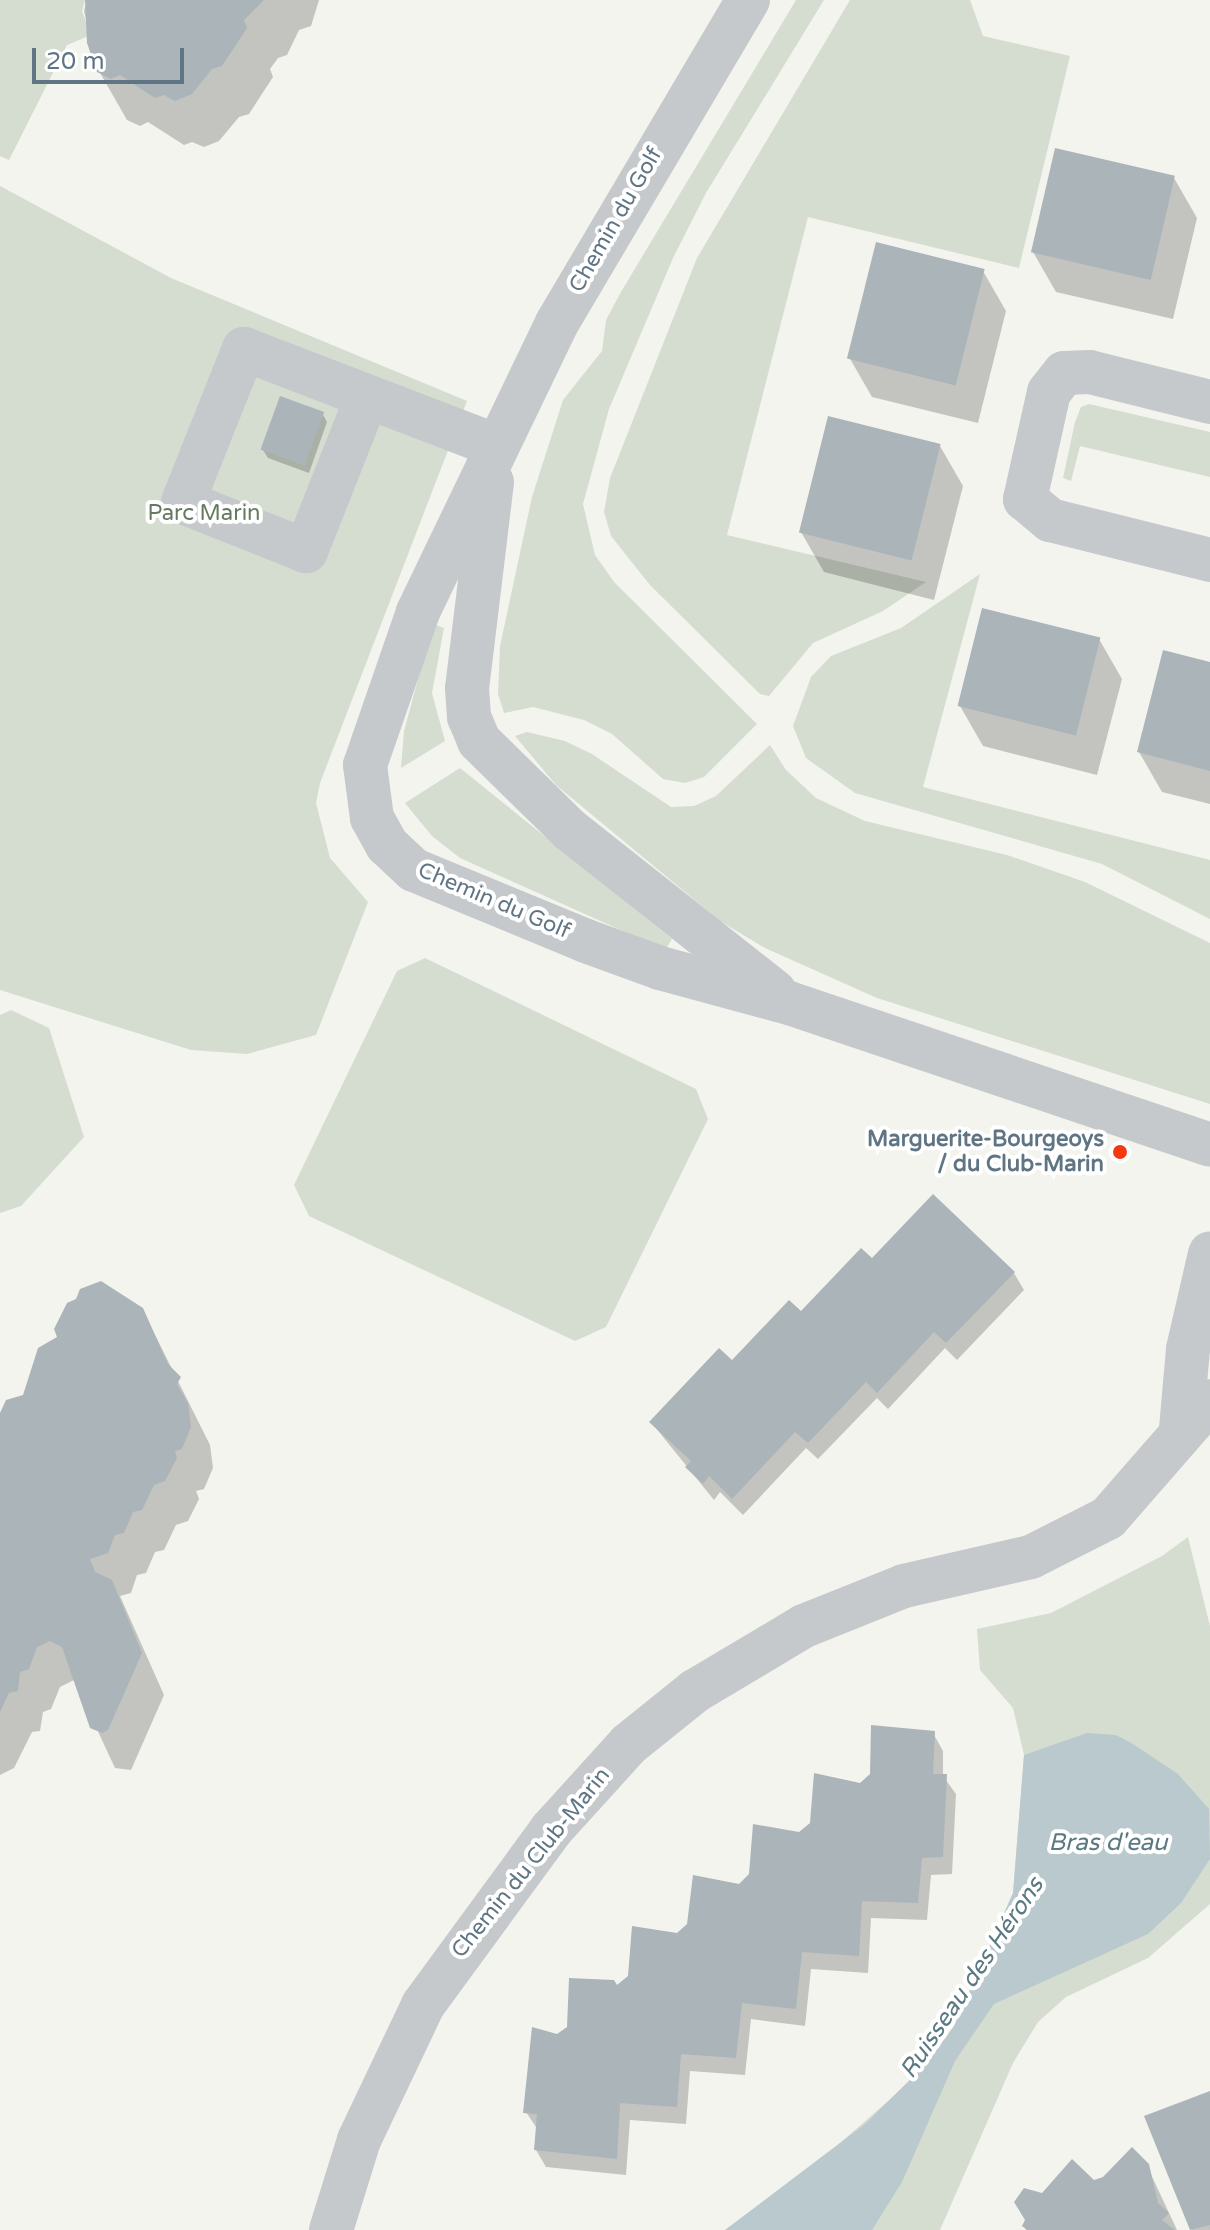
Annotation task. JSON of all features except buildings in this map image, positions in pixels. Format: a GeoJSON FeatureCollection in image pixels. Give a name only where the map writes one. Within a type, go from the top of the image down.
{"type":"FeatureCollection","features":[{"type":"Feature","properties":{"kind":"street","name":"Chemin du Golf"},"geometry":{"type":"LineString","coordinates":[[748,0],[584,273],[418,612],[371,740],[364,784],[377,829],[399,858],[440,883],[660,968],[789,1003],[1210,1145]]}},
{"type":"Feature","properties":{"kind":"street"},"geometry":{"type":"LineString","coordinates":[[367,397],[306,551],[183,502],[244,349],[497,446]]}},
{"type":"Feature","properties":{"kind":"street"},"geometry":{"type":"LineString","coordinates":[[1210,402],[1090,372],[1064,373],[1049,392],[1025,499],[1050,520],[1210,560]]}},
{"type":"Feature","properties":{"kind":"street","name":"Chemin du Golf"},"geometry":{"type":"LineString","coordinates":[[497,446],[467,688],[469,717],[479,741],[570,830],[789,1003]]}},
{"type":"Feature","properties":{"kind":"street","name":"Chemin du Club-Marin"},"geometry":{"type":"LineString","coordinates":[[331,2230],[359,2140],[423,2005],[530,1857],[629,1744],[695,1691],[804,1626],[904,1586],[1031,1557],[1090,1529],[1128,1501],[1196,1415],[1188,1349],[1210,1254]]}},
{"type":"Feature","properties":{"kind":"green space"},"geometry":{"type":"Polygon","coordinates":[[[0,0],[85,0],[82,11],[91,35],[67,45],[9,160],[0,156],[0,0]]]}},
{"type":"Feature","properties":{"kind":"green space"},"geometry":{"type":"Polygon","coordinates":[[[796,0],[824,0],[706,193],[673,258],[609,409],[583,504],[595,555],[614,582],[757,724],[704,777],[685,783],[663,779],[612,734],[584,720],[533,707],[504,713],[498,694],[500,646],[532,497],[563,400],[602,351],[606,320],[621,292],[796,0]]]}},
{"type":"Feature","properties":{"kind":"green space"},"geometry":{"type":"Polygon","coordinates":[[[850,0],[970,0],[983,36],[1070,56],[1019,268],[808,217],[727,535],[926,582],[883,611],[813,643],[769,696],[760,694],[650,585],[611,536],[604,512],[610,478],[697,258],[850,0]]]}},
{"type":"Feature","properties":{"kind":"green space","name":"Parc Marin"},"geometry":{"type":"Polygon","coordinates":[[[0,186],[171,278],[467,401],[320,783],[316,803],[330,858],[368,902],[316,1035],[247,1054],[191,1050],[0,990],[0,186]]]}},
{"type":"Feature","properties":{"kind":"green space"},"geometry":{"type":"Polygon","coordinates":[[[1089,404],[1210,432],[1210,477],[1080,446],[1071,481],[1063,478],[1075,422],[1081,407],[1089,404]]]}},
{"type":"Feature","properties":{"kind":"green space"},"geometry":{"type":"Polygon","coordinates":[[[980,574],[923,787],[1210,860],[1210,919],[1102,864],[855,793],[806,758],[793,726],[811,677],[831,656],[901,628],[980,574]]]}},
{"type":"Feature","properties":{"kind":"green space"},"geometry":{"type":"Polygon","coordinates":[[[433,624],[444,628],[432,693],[445,741],[401,768],[404,731],[433,624]]]}},
{"type":"Feature","properties":{"kind":"green space"},"geometry":{"type":"Polygon","coordinates":[[[527,732],[565,741],[592,754],[671,807],[694,806],[716,796],[770,745],[786,770],[816,798],[865,821],[1007,855],[1085,882],[1210,943],[1210,1104],[877,998],[765,948],[720,921],[556,785],[515,736],[527,732]]]}},
{"type":"Feature","properties":{"kind":"green space"},"geometry":{"type":"Polygon","coordinates":[[[460,768],[672,939],[665,950],[460,858],[432,836],[405,803],[460,768]]]}},
{"type":"Feature","properties":{"kind":"green space"},"geometry":{"type":"Polygon","coordinates":[[[425,958],[696,1089],[708,1119],[606,1327],[575,1341],[309,1216],[294,1185],[397,971],[425,958]]]}},
{"type":"Feature","properties":{"kind":"green space"},"geometry":{"type":"Polygon","coordinates":[[[11,1010],[49,1028],[84,1137],[21,1206],[0,1213],[0,1015],[11,1010]]]}},
{"type":"Feature","properties":{"kind":"green space"},"geometry":{"type":"Polygon","coordinates":[[[1188,1537],[1210,1626],[1210,1904],[1148,1958],[1066,1997],[1038,2022],[1013,2063],[940,2230],[725,2230],[808,2171],[919,2074],[954,2026],[1013,1893],[1024,1755],[1013,1708],[980,1670],[977,1629],[1051,1613],[1162,1556],[1188,1537]]]}},
{"type":"Feature","properties":{"kind":"water","name":"Bras d'eau"},"geometry":{"type":"Polygon","coordinates":[[[1087,1733],[1116,1735],[1133,1744],[1178,1774],[1209,1809],[1210,1859],[1181,1903],[1148,1934],[994,2004],[955,2061],[902,2182],[872,2230],[725,2230],[865,2124],[929,2061],[954,2026],[1013,1893],[1024,1755],[1087,1733]]]}},
{"type":"Feature","properties":{"kind":"place","name":"Marguerite-Bourgeoys / du Club-Marin"},"geometry":{"type":"Point","coordinates":[1120,1152]}},
{"type":"Feature","properties":{"kind":"water label","name":"Ruisseau des Hérons"},"geometry":{"type":"Point","coordinates":[972,1978]}}]}
